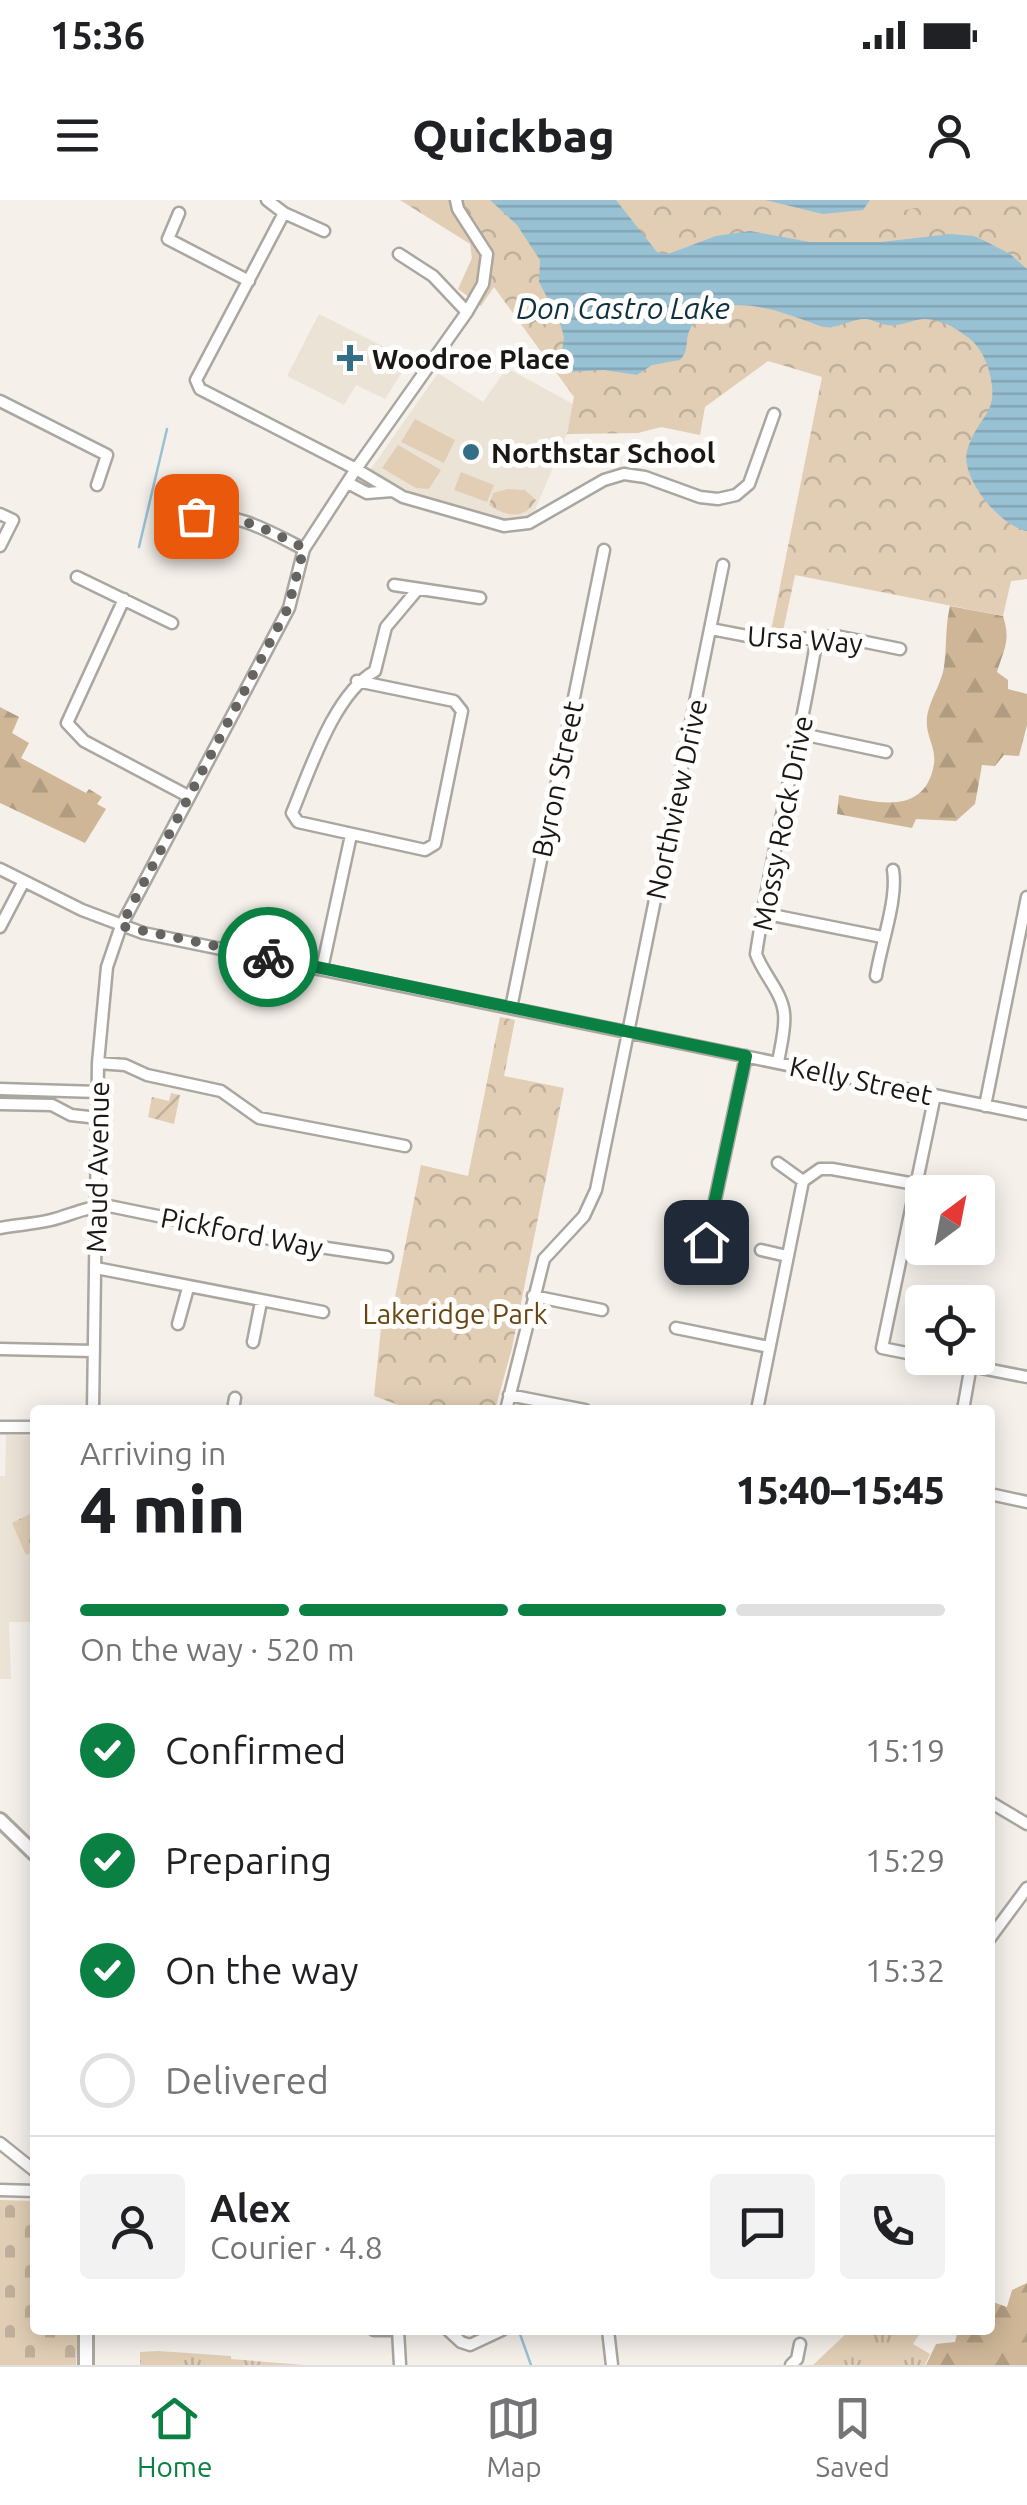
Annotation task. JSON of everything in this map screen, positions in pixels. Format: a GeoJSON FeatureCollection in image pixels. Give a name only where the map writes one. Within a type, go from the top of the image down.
{"type":"FeatureCollection","features":[{"type":"Feature","properties":{"kind":"main road"},"geometry":{"type":"LineString","coordinates":[[0,1820],[30,1849]]}},
{"type":"Feature","properties":{"kind":"main road"},"geometry":{"type":"LineString","coordinates":[[86,2335],[86,2365]]}},
{"type":"Feature","properties":{"kind":"street"},"geometry":{"type":"LineString","coordinates":[[267,200],[284,213],[324,231]]}},
{"type":"Feature","properties":{"kind":"street","name":"Maud Avenue"},"geometry":{"type":"LineString","coordinates":[[93,1405],[98,1064],[107,967],[121,926],[288,608],[304,548],[483,284],[487,254],[456,200]]}},
{"type":"Feature","properties":{"kind":"street"},"geometry":{"type":"LineString","coordinates":[[179,213],[168,239],[249,281]]}},
{"type":"Feature","properties":{"kind":"street"},"geometry":{"type":"LineString","coordinates":[[284,213],[196,380],[200,389],[356,468],[403,497],[504,526],[529,523],[604,480],[624,474],[645,476],[700,496],[736,496],[749,484],[774,414]]}},
{"type":"Feature","properties":{"kind":"street"},"geometry":{"type":"LineString","coordinates":[[398,254],[434,276],[467,312]]}},
{"type":"Feature","properties":{"kind":"street"},"geometry":{"type":"LineString","coordinates":[[0,401],[108,455],[97,485]]}},
{"type":"Feature","properties":{"kind":"street"},"geometry":{"type":"LineString","coordinates":[[348,482],[367,493],[392,490]]}},
{"type":"Feature","properties":{"kind":"street"},"geometry":{"type":"LineString","coordinates":[[0,514],[13,520],[0,546]]}},
{"type":"Feature","properties":{"kind":"street"},"geometry":{"type":"LineString","coordinates":[[196,516],[216,514],[240,520],[304,548]]}},
{"type":"Feature","properties":{"kind":"street","name":"Byron Street"},"geometry":{"type":"LineString","coordinates":[[511,1008],[604,550]]}},
{"type":"Feature","properties":{"kind":"street","name":"Northview Drive"},"geometry":{"type":"LineString","coordinates":[[507,1405],[544,1259],[584,1216],[596,1190],[723,565]]}},
{"type":"Feature","properties":{"kind":"street"},"geometry":{"type":"LineString","coordinates":[[77,576],[172,623]]}},
{"type":"Feature","properties":{"kind":"street"},"geometry":{"type":"LineString","coordinates":[[394,585],[480,598]]}},
{"type":"Feature","properties":{"kind":"street"},"geometry":{"type":"LineString","coordinates":[[357,682],[454,701],[462,711],[434,844],[425,850],[298,822],[292,813],[322,743],[357,682],[375,671],[386,627],[418,588]]}},
{"type":"Feature","properties":{"kind":"street"},"geometry":{"type":"LineString","coordinates":[[124,599],[67,724],[84,741],[188,796]]}},
{"type":"Feature","properties":{"kind":"street","name":"Ursa Way"},"geometry":{"type":"LineString","coordinates":[[710,629],[772,641],[836,636],[900,649]]}},
{"type":"Feature","properties":{"kind":"street","name":"Mossy Rock Drive"},"geometry":{"type":"LineString","coordinates":[[778,1063],[784,1013],[756,954],[802,734],[817,636]]}},
{"type":"Feature","properties":{"kind":"street"},"geometry":{"type":"LineString","coordinates":[[802,734],[886,752]]}},
{"type":"Feature","properties":{"kind":"street"},"geometry":{"type":"LineString","coordinates":[[322,968],[351,836]]}},
{"type":"Feature","properties":{"kind":"street","name":"Kelly Street"},"geometry":{"type":"LineString","coordinates":[[0,869],[121,926],[1027,1114]]}},
{"type":"Feature","properties":{"kind":"street"},"geometry":{"type":"LineString","coordinates":[[876,976],[896,887],[893,870]]}},
{"type":"Feature","properties":{"kind":"street"},"geometry":{"type":"LineString","coordinates":[[0,927],[24,881]]}},
{"type":"Feature","properties":{"kind":"street"},"geometry":{"type":"LineString","coordinates":[[985,1106],[1022,947],[1027,897]]}},
{"type":"Feature","properties":{"kind":"street"},"geometry":{"type":"LineString","coordinates":[[762,913],[882,937]]}},
{"type":"Feature","properties":{"kind":"street"},"geometry":{"type":"LineString","coordinates":[[706,1242],[746,1056]]}},
{"type":"Feature","properties":{"kind":"street"},"geometry":{"type":"LineString","coordinates":[[98,1064],[125,1065],[147,1075],[221,1091],[259,1118],[405,1146]]}},
{"type":"Feature","properties":{"kind":"street"},"geometry":{"type":"LineString","coordinates":[[0,1088],[98,1092]]}},
{"type":"Feature","properties":{"kind":"street"},"geometry":{"type":"LineString","coordinates":[[916,1175],[934,1096]]}},
{"type":"Feature","properties":{"kind":"street"},"geometry":{"type":"LineString","coordinates":[[0,1104],[52,1105],[71,1115],[98,1118]]}},
{"type":"Feature","properties":{"kind":"street"},"geometry":{"type":"LineString","coordinates":[[778,1162],[803,1181]]}},
{"type":"Feature","properties":{"kind":"street"},"geometry":{"type":"LineString","coordinates":[[757,1405],[803,1181],[820,1169],[832,1168],[905,1182]]}},
{"type":"Feature","properties":{"kind":"street"},"geometry":{"type":"LineString","coordinates":[[0,1228],[56,1219],[96,1206]]}},
{"type":"Feature","properties":{"kind":"street","name":"Pickford Way"},"geometry":{"type":"LineString","coordinates":[[96,1206],[387,1257]]}},
{"type":"Feature","properties":{"kind":"street"},"geometry":{"type":"LineString","coordinates":[[905,1230],[882,1348],[905,1353]]}},
{"type":"Feature","properties":{"kind":"street"},"geometry":{"type":"LineString","coordinates":[[762,1250],[787,1256]]}},
{"type":"Feature","properties":{"kind":"street"},"geometry":{"type":"LineString","coordinates":[[96,1268],[323,1312]]}},
{"type":"Feature","properties":{"kind":"street"},"geometry":{"type":"LineString","coordinates":[[178,1324],[188,1288]]}},
{"type":"Feature","properties":{"kind":"street"},"geometry":{"type":"LineString","coordinates":[[532,1296],[602,1310]]}},
{"type":"Feature","properties":{"kind":"street"},"geometry":{"type":"LineString","coordinates":[[253,1342],[261,1302]]}},
{"type":"Feature","properties":{"kind":"street"},"geometry":{"type":"LineString","coordinates":[[676,1328],[769,1347]]}},
{"type":"Feature","properties":{"kind":"street"},"geometry":{"type":"LineString","coordinates":[[0,1350],[94,1351]]}},
{"type":"Feature","properties":{"kind":"street"},"geometry":{"type":"LineString","coordinates":[[995,1371],[1027,1377]]}},
{"type":"Feature","properties":{"kind":"street"},"geometry":{"type":"LineString","coordinates":[[964,1405],[969,1375]]}},
{"type":"Feature","properties":{"kind":"street"},"geometry":{"type":"LineString","coordinates":[[510,1395],[560,1405]]}},
{"type":"Feature","properties":{"kind":"street"},"geometry":{"type":"LineString","coordinates":[[0,1427],[30,1427]]}},
{"type":"Feature","properties":{"kind":"street"},"geometry":{"type":"LineString","coordinates":[[995,1498],[1027,1502]]}},
{"type":"Feature","properties":{"kind":"street"},"geometry":{"type":"LineString","coordinates":[[995,1805],[1027,1824]]}},
{"type":"Feature","properties":{"kind":"street"},"geometry":{"type":"LineString","coordinates":[[995,1931],[1027,1888]]}},
{"type":"Feature","properties":{"kind":"street"},"geometry":{"type":"LineString","coordinates":[[0,2143],[30,2167]]}},
{"type":"Feature","properties":{"kind":"street"},"geometry":{"type":"LineString","coordinates":[[0,2190],[30,2191]]}},
{"type":"Feature","properties":{"kind":"street"},"geometry":{"type":"LineString","coordinates":[[397,2335],[400,2365]]}},
{"type":"Feature","properties":{"kind":"street"},"geometry":{"type":"LineString","coordinates":[[453,2335],[470,2345],[491,2335]]}},
{"type":"Feature","properties":{"kind":"street"},"geometry":{"type":"LineString","coordinates":[[609,2335],[612,2365]]}},
{"type":"Feature","properties":{"kind":"street"},"geometry":{"type":"LineString","coordinates":[[791,2365],[800,2344]]}},
{"type":"Feature","properties":{"kind":"shaded area","name":"Woodroe Place"},"geometry":{"type":"Polygon","coordinates":[[[319,314],[398,354],[408,363],[385,399],[356,385],[344,405],[287,376],[319,314]]]}},
{"type":"Feature","properties":{"kind":"shaded area","name":"Northstar School"},"geometry":{"type":"Polygon","coordinates":[[[507,368],[573,404],[567,434],[533,515],[506,523],[413,493],[370,470],[438,373],[483,402],[507,368]]]}},
{"type":"Feature","properties":{"kind":"shaded area"},"geometry":{"type":"Polygon","coordinates":[[[6,1435],[30,1436],[30,1622],[9,1622],[11,1679],[0,1679],[0,1476],[5,1476],[6,1435]]]}},
{"type":"Feature","properties":{"kind":"green space"},"geometry":{"type":"Polygon","coordinates":[[[400,200],[1027,200],[1027,579],[1011,581],[1003,616],[795,575],[782,636],[770,636],[822,377],[768,361],[705,407],[700,435],[661,427],[638,433],[567,434],[574,397],[494,287],[481,306],[458,289],[472,258],[470,244],[400,200]]]}},
{"type":"Feature","properties":{"kind":"green space"},"geometry":{"type":"Polygon","coordinates":[[[698,200],[953,200],[849,222],[815,221],[753,204],[700,206],[698,200]]]}},
{"type":"Feature","properties":{"kind":"green space"},"geometry":{"type":"Polygon","coordinates":[[[415,419],[455,440],[444,463],[401,442],[415,419]]]}},
{"type":"Feature","properties":{"kind":"green space"},"geometry":{"type":"Polygon","coordinates":[[[398,445],[441,470],[429,489],[416,488],[382,468],[398,445]]]}},
{"type":"Feature","properties":{"kind":"green space"},"geometry":{"type":"Polygon","coordinates":[[[461,472],[494,485],[487,502],[454,490],[461,472]]]}},
{"type":"Feature","properties":{"kind":"green space"},"geometry":{"type":"Polygon","coordinates":[[[525,490],[536,500],[521,514],[502,512],[489,505],[493,493],[525,490]]]}},
{"type":"Feature","properties":{"kind":"green space"},"geometry":{"type":"Polygon","coordinates":[[[950,606],[1003,616],[1006,638],[997,672],[1008,680],[1008,689],[1027,694],[1027,725],[1019,756],[1004,755],[995,766],[982,765],[975,804],[956,821],[916,819],[912,828],[837,814],[839,795],[897,802],[921,792],[929,781],[934,759],[927,718],[944,667],[950,606]]]}},
{"type":"Feature","properties":{"kind":"green space"},"geometry":{"type":"Polygon","coordinates":[[[0,707],[19,717],[12,733],[29,743],[21,758],[86,793],[89,789],[102,797],[97,804],[106,809],[85,843],[0,803],[0,707]]]}},
{"type":"Feature","properties":{"kind":"green space","name":"Lakeridge Park"},"geometry":{"type":"Polygon","coordinates":[[[500,1017],[515,1020],[504,1076],[564,1088],[512,1348],[496,1405],[398,1405],[374,1396],[381,1328],[391,1317],[421,1165],[468,1176],[500,1017]]]}},
{"type":"Feature","properties":{"kind":"green space"},"geometry":{"type":"Polygon","coordinates":[[[171,1093],[180,1095],[174,1124],[148,1117],[152,1097],[169,1101],[171,1093]]]}},
{"type":"Feature","properties":{"kind":"green space"},"geometry":{"type":"Polygon","coordinates":[[[436,1276],[446,1299],[429,1306],[419,1283],[436,1276]]]}},
{"type":"Feature","properties":{"kind":"green space"},"geometry":{"type":"Polygon","coordinates":[[[30,1514],[30,1553],[26,1555],[12,1523],[30,1514]]]}},
{"type":"Feature","properties":{"kind":"green space"},"geometry":{"type":"Polygon","coordinates":[[[0,2200],[30,2201],[30,2335],[78,2335],[76,2365],[0,2365],[0,2200]]]}},
{"type":"Feature","properties":{"kind":"green space"},"geometry":{"type":"Polygon","coordinates":[[[1027,2283],[1027,2365],[926,2365],[936,2344],[955,2342],[957,2335],[995,2335],[995,2303],[1007,2307],[1012,2290],[1027,2283]]]}},
{"type":"Feature","properties":{"kind":"green space"},"geometry":{"type":"Polygon","coordinates":[[[845,2335],[919,2335],[913,2344],[930,2354],[925,2365],[813,2365],[845,2335]]]}},
{"type":"Feature","properties":{"kind":"green space"},"geometry":{"type":"Polygon","coordinates":[[[140,2352],[304,2365],[140,2365],[140,2352]]]}},
{"type":"Feature","properties":{"kind":"water","name":"Don Castro Lake"},"geometry":{"type":"Polygon","coordinates":[[[490,200],[616,200],[657,252],[668,254],[716,236],[750,231],[810,242],[974,236],[1010,254],[1027,269],[1027,531],[995,511],[970,474],[967,451],[991,405],[992,383],[979,349],[955,329],[923,319],[891,325],[865,319],[826,327],[772,310],[736,305],[704,314],[689,330],[680,360],[652,365],[637,375],[604,370],[569,372],[561,358],[564,337],[559,320],[539,282],[540,260],[517,225],[490,200]]]}},
{"type":"Feature","properties":{"kind":"water"},"geometry":{"type":"Polygon","coordinates":[[[765,200],[870,200],[863,210],[823,214],[765,200]]]}},
{"type":"Feature","properties":{"kind":"waterway"},"geometry":{"type":"LineString","coordinates":[[139,547],[167,429]]}},
{"type":"Feature","properties":{"kind":"waterway"},"geometry":{"type":"LineString","coordinates":[[520,2335],[531,2365]]}},
{"type":"Feature","properties":{"kind":"way so far"},"geometry":{"type":"LineString","coordinates":[[196,516],[216,514],[240,520],[304,548],[288,608],[121,926],[268,957]]}},
{"type":"Feature","properties":{"kind":"place","name":"Woodroe Place"},"geometry":{"type":"Point","coordinates":[350,358]}},
{"type":"Feature","properties":{"kind":"place","name":"Northstar School"},"geometry":{"type":"Point","coordinates":[471,452]}},
{"type":"Feature","properties":{"kind":"route"},"geometry":{"type":"LineString","coordinates":[[268,957],[746,1056],[706,1242]]}}]}
